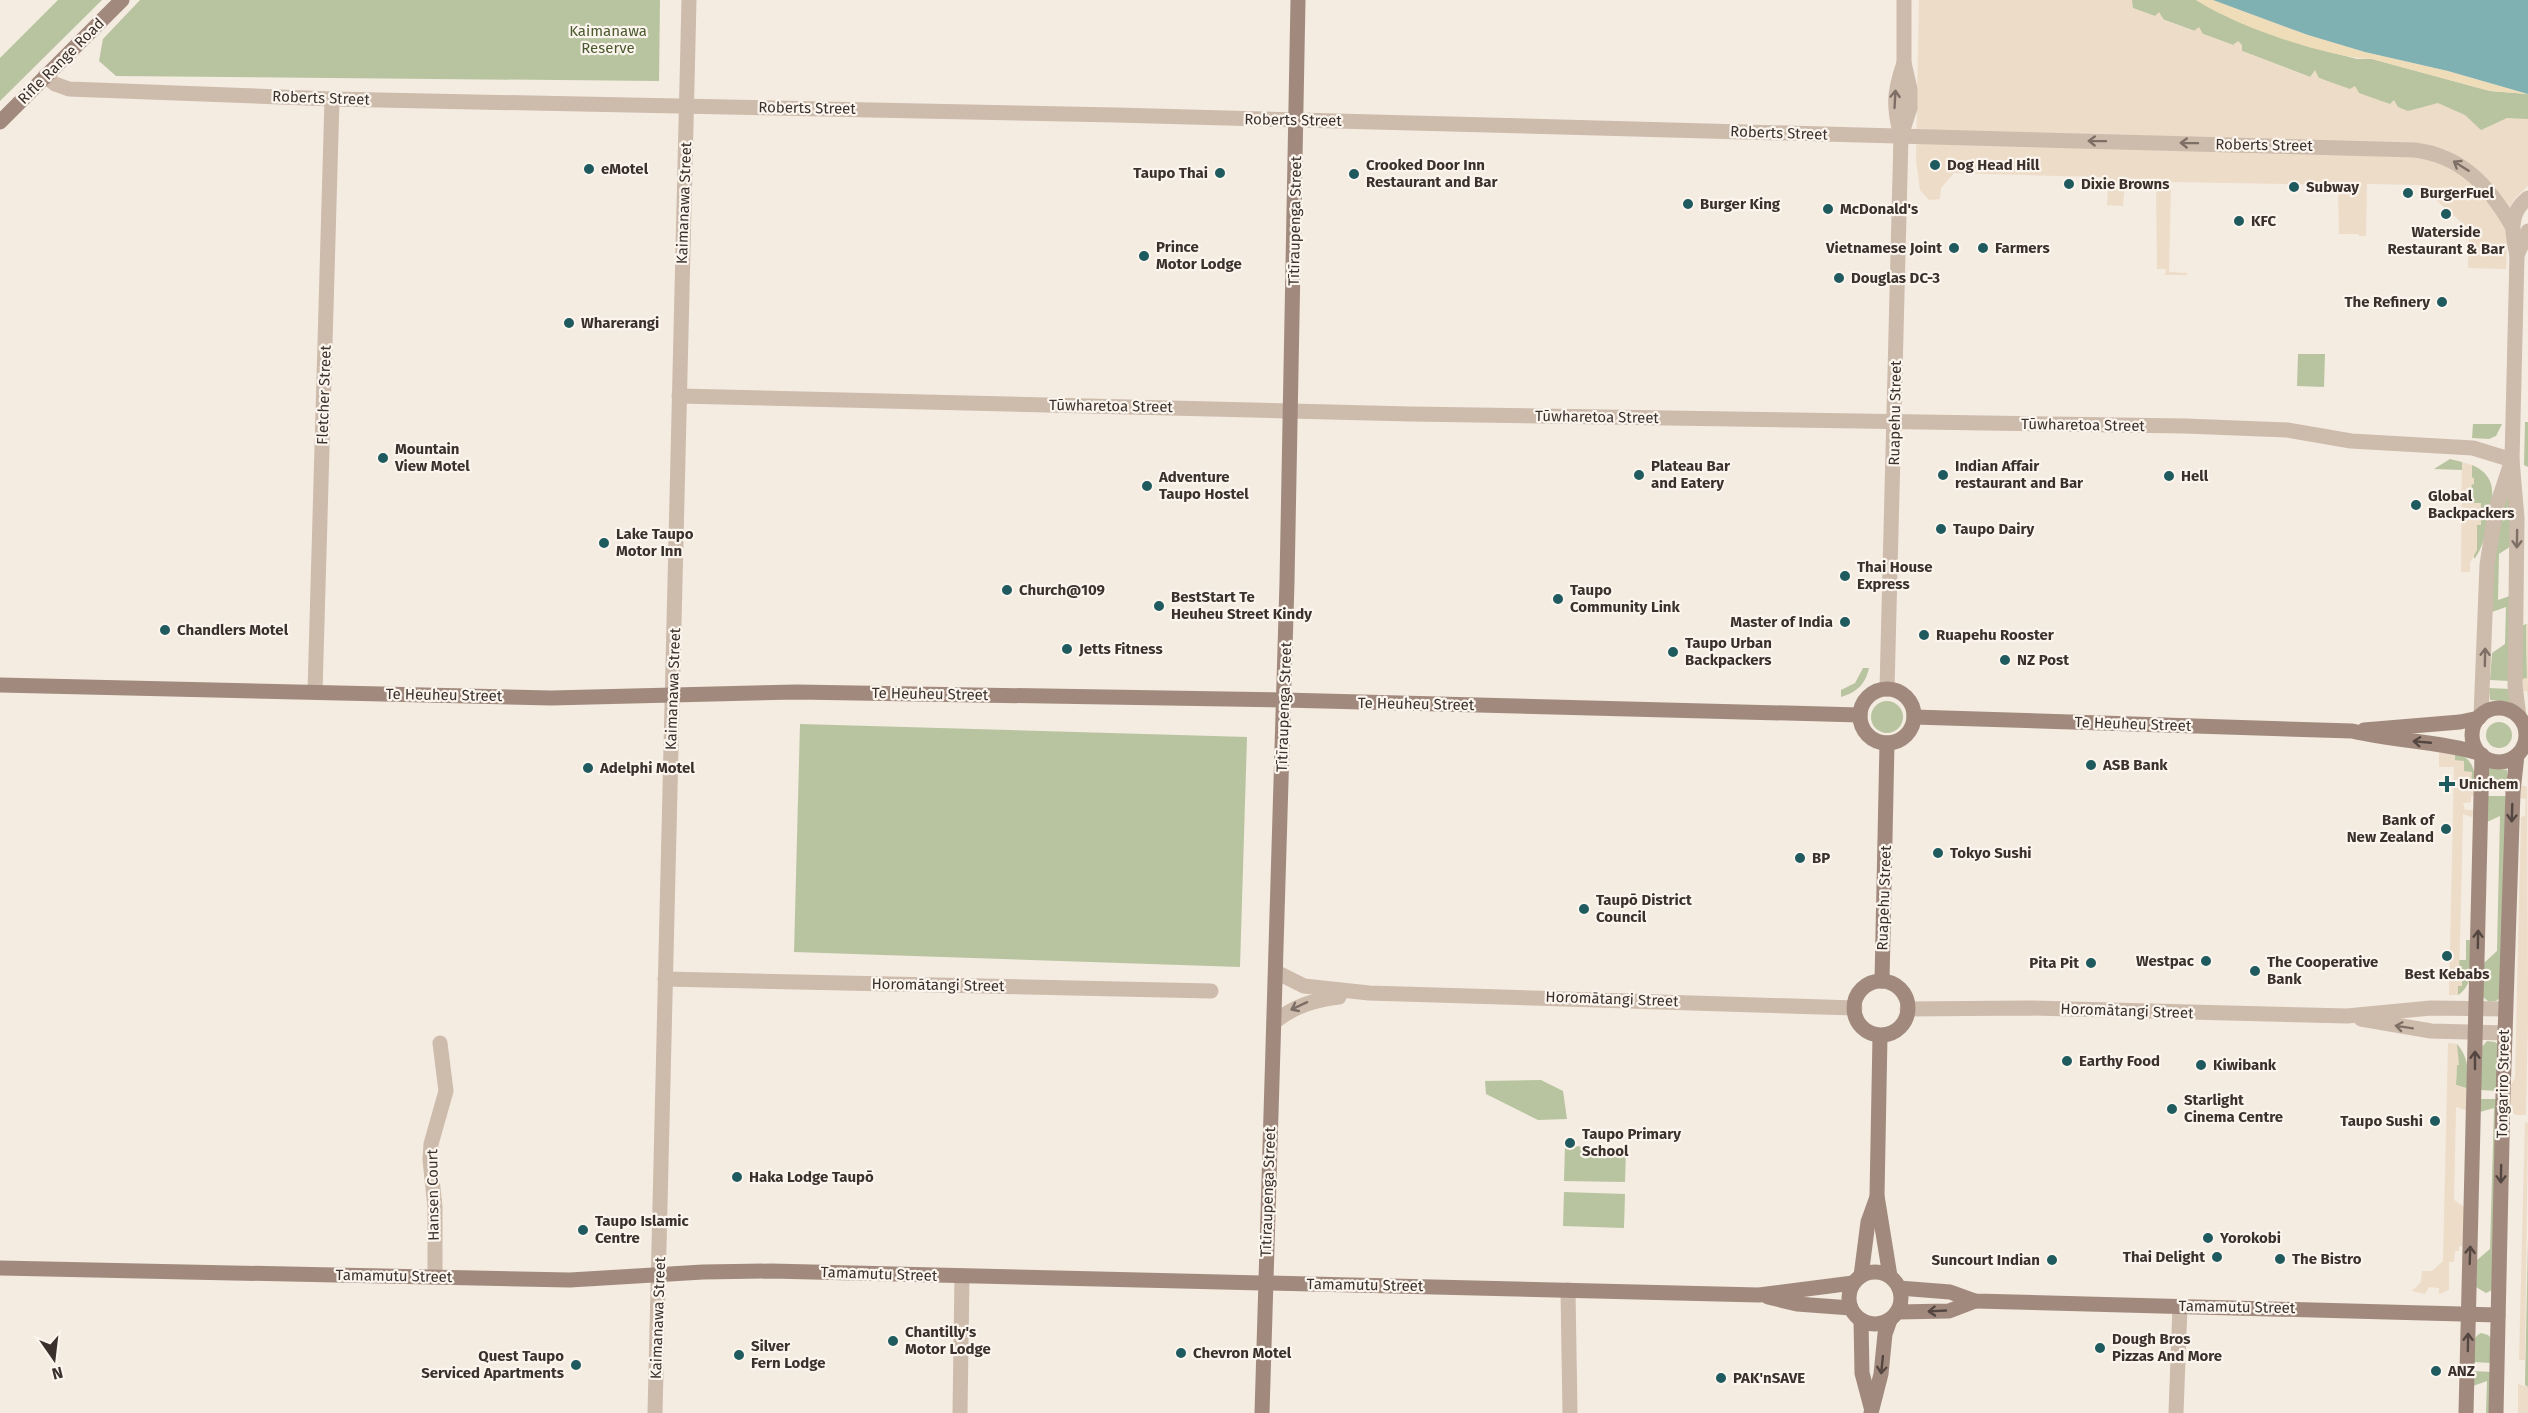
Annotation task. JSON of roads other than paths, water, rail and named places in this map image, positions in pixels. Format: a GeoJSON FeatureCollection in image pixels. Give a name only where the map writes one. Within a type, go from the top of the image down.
{"type":"FeatureCollection","features":[{"type":"Feature","properties":{"kind":"street","name":"Rifle Range Road"},"geometry":{"type":"LineString","coordinates":[[0,122],[123,0]]}},
{"type":"Feature","properties":{"kind":"street","name":"Kaimanawa Street"},"geometry":{"type":"LineString","coordinates":[[655,1413],[689,0]]}},
{"type":"Feature","properties":{"kind":"street","name":"Tītīraupenga Street"},"geometry":{"type":"LineString","coordinates":[[1263,1413],[1284,700],[1298,0]]}},
{"type":"Feature","properties":{"kind":"street","name":"Ruapehu Street"},"geometry":{"type":"LineString","coordinates":[[1887,689],[1901,136],[1894,109],[1896,87],[1904,63],[1904,0]]}},
{"type":"Feature","properties":{"kind":"street","name":"Roberts Street"},"geometry":{"type":"LineString","coordinates":[[45,76],[55,84],[69,89],[332,99],[2353,147],[2431,152],[2464,167],[2480,180],[2497,201],[2512,226]]}},
{"type":"Feature","properties":{"kind":"street","name":"Fletcher Street"},"geometry":{"type":"LineString","coordinates":[[315,692],[332,99]]}},
{"type":"Feature","properties":{"kind":"street"},"geometry":{"type":"LineString","coordinates":[[2512,460],[2496,508],[2487,565],[2480,717],[2472,733],[2474,744],[2480,754],[2499,762],[2509,760],[2522,752],[2526,733],[2515,685],[2517,518],[2512,460],[2517,255],[2512,226],[2518,209],[2528,198]]}},
{"type":"Feature","properties":{"kind":"street"},"geometry":{"type":"LineString","coordinates":[[2517,255],[2528,231]]}},
{"type":"Feature","properties":{"kind":"street","name":"Tūwharetoa Street"},"geometry":{"type":"LineString","coordinates":[[679,396],[1291,411],[2287,430],[2351,441],[2473,448],[2512,460]]}},
{"type":"Feature","properties":{"kind":"street","name":"Te Heuheu Street"},"geometry":{"type":"LineString","coordinates":[[0,685],[550,698],[797,692],[1284,700],[1860,714]]}},
{"type":"Feature","properties":{"kind":"street"},"geometry":{"type":"LineString","coordinates":[[1887,689],[1904,694],[1910,701],[1914,717],[1908,732],[1895,741],[1887,743],[1878,741],[1864,731],[1860,714],[1866,699],[1879,690],[1887,689]]}},
{"type":"Feature","properties":{"kind":"street"},"geometry":{"type":"LineString","coordinates":[[2480,717],[2498,708],[2509,710],[2523,720]]}},
{"type":"Feature","properties":{"kind":"street","name":"Te Heuheu Street"},"geometry":{"type":"LineString","coordinates":[[1914,717],[2352,731],[2460,722],[2480,717]]}},
{"type":"Feature","properties":{"kind":"street","name":"Te Heuheu Street"},"geometry":{"type":"LineString","coordinates":[[2352,731],[2452,746],[2480,754]]}},
{"type":"Feature","properties":{"kind":"street","name":"Ruapehu Street"},"geometry":{"type":"LineString","coordinates":[[1882,981],[1887,743]]}},
{"type":"Feature","properties":{"kind":"street","name":"Tongariro Street"},"geometry":{"type":"LineString","coordinates":[[2496,1413],[2505,1009],[2513,792],[2522,752]]}},
{"type":"Feature","properties":{"kind":"street","name":"Tongariro Street"},"geometry":{"type":"LineString","coordinates":[[2466,1413],[2476,1033],[2480,754]]}},
{"type":"Feature","properties":{"kind":"street","name":"Horomātangi Street"},"geometry":{"type":"LineString","coordinates":[[1276,972],[1304,986],[1369,993],[1855,1008]]}},
{"type":"Feature","properties":{"kind":"street","name":"Horomātangi Street"},"geometry":{"type":"LineString","coordinates":[[665,979],[1210,991]]}},
{"type":"Feature","properties":{"kind":"street"},"geometry":{"type":"LineString","coordinates":[[1882,981],[1890,983],[1902,993],[1907,1009],[1906,1018],[1901,1026],[1895,1031],[1880,1036],[1864,1029],[1856,1016],[1855,1008],[1858,992],[1865,985],[1882,981]]}},
{"type":"Feature","properties":{"kind":"street","name":"Horomātangi Street"},"geometry":{"type":"LineString","coordinates":[[1274,1022],[1289,1010],[1311,1000],[1369,993]]}},
{"type":"Feature","properties":{"kind":"street","name":"Horomātangi Street"},"geometry":{"type":"LineString","coordinates":[[1907,1009],[2029,1008],[2347,1016],[2431,1008],[2505,1009]]}},
{"type":"Feature","properties":{"kind":"street","name":"Horomātangi Street"},"geometry":{"type":"LineString","coordinates":[[2347,1016],[2403,1027],[2505,1033]]}},
{"type":"Feature","properties":{"kind":"street"},"geometry":{"type":"LineString","coordinates":[[1871,1412],[1881,1374],[1883,1346],[1893,1316],[1900,1305],[1877,1196],[1880,1036]]}},
{"type":"Feature","properties":{"kind":"street","name":"Hansen Court"},"geometry":{"type":"LineString","coordinates":[[435,1277],[435,1207],[430,1160],[431,1144],[446,1091],[440,1043]]}},
{"type":"Feature","properties":{"kind":"street"},"geometry":{"type":"LineString","coordinates":[[1877,1196],[1868,1222],[1857,1279],[1849,1300],[1851,1308],[1861,1320],[1875,1324],[1893,1316]]}},
{"type":"Feature","properties":{"kind":"street","name":"Tamamutu Street"},"geometry":{"type":"LineString","coordinates":[[0,1268],[570,1280],[704,1272],[771,1271],[1759,1295],[1857,1279]]}},
{"type":"Feature","properties":{"kind":"street"},"geometry":{"type":"LineString","coordinates":[[1857,1279],[1876,1272],[1895,1282]]}},
{"type":"Feature","properties":{"kind":"street"},"geometry":{"type":"LineString","coordinates":[[960,1413],[962,1276]]}},
{"type":"Feature","properties":{"kind":"street","name":"Tamamutu Street"},"geometry":{"type":"LineString","coordinates":[[1895,1282],[1950,1292],[1975,1301],[2498,1315]]}},
{"type":"Feature","properties":{"kind":"street"},"geometry":{"type":"LineString","coordinates":[[1568,1290],[1569,1413]]}},
{"type":"Feature","properties":{"kind":"street","name":"Tamamutu Street"},"geometry":{"type":"LineString","coordinates":[[1759,1295],[1797,1304],[1851,1308]]}},
{"type":"Feature","properties":{"kind":"street","name":"Tamamutu Street"},"geometry":{"type":"LineString","coordinates":[[1893,1316],[1949,1311],[1975,1301]]}},
{"type":"Feature","properties":{"kind":"street"},"geometry":{"type":"LineString","coordinates":[[2176,1413],[2180,1306]]}},
{"type":"Feature","properties":{"kind":"street"},"geometry":{"type":"LineString","coordinates":[[1861,1320],[1862,1373],[1871,1412]]}},
{"type":"Feature","properties":{"kind":"water"},"geometry":{"type":"Polygon","coordinates":[[[2213,0],[2528,0],[2528,94],[2308,35],[2213,0]]]}},
{"type":"Feature","properties":{"kind":"place","name":"Dog Head Hill"},"geometry":{"type":"Point","coordinates":[1935,165]}},
{"type":"Feature","properties":{"kind":"place","name":"eMotel"},"geometry":{"type":"Point","coordinates":[589,169]}},
{"type":"Feature","properties":{"kind":"place","name":"Taupo Thai"},"geometry":{"type":"Point","coordinates":[1220,173]}},
{"type":"Feature","properties":{"kind":"place","name":"Crooked Door Inn Restaurant and Bar"},"geometry":{"type":"Point","coordinates":[1354,174]}},
{"type":"Feature","properties":{"kind":"place","name":"Dixie Browns"},"geometry":{"type":"Point","coordinates":[2069,184]}},
{"type":"Feature","properties":{"kind":"place","name":"Subway"},"geometry":{"type":"Point","coordinates":[2294,187]}},
{"type":"Feature","properties":{"kind":"place","name":"BurgerFuel"},"geometry":{"type":"Point","coordinates":[2408,193]}},
{"type":"Feature","properties":{"kind":"place","name":"Burger King"},"geometry":{"type":"Point","coordinates":[1688,204]}},
{"type":"Feature","properties":{"kind":"place","name":"McDonald's"},"geometry":{"type":"Point","coordinates":[1828,209]}},
{"type":"Feature","properties":{"kind":"place","name":"Waterside Restaurant & Bar"},"geometry":{"type":"Point","coordinates":[2446,214]}},
{"type":"Feature","properties":{"kind":"place","name":"KFC"},"geometry":{"type":"Point","coordinates":[2239,221]}},
{"type":"Feature","properties":{"kind":"place","name":"Vietnamese Joint"},"geometry":{"type":"Point","coordinates":[1954,248]}},
{"type":"Feature","properties":{"kind":"place","name":"Farmers"},"geometry":{"type":"Point","coordinates":[1983,248]}},
{"type":"Feature","properties":{"kind":"place","name":"Prince Motor Lodge"},"geometry":{"type":"Point","coordinates":[1144,256]}},
{"type":"Feature","properties":{"kind":"place","name":"Douglas DC-3"},"geometry":{"type":"Point","coordinates":[1839,278]}},
{"type":"Feature","properties":{"kind":"place","name":"The Refinery"},"geometry":{"type":"Point","coordinates":[2442,302]}},
{"type":"Feature","properties":{"kind":"place","name":"Wharerangi"},"geometry":{"type":"Point","coordinates":[569,323]}},
{"type":"Feature","properties":{"kind":"place","name":"Mountain View Motel"},"geometry":{"type":"Point","coordinates":[383,458]}},
{"type":"Feature","properties":{"kind":"place","name":"Plateau Bar and Eatery"},"geometry":{"type":"Point","coordinates":[1639,475]}},
{"type":"Feature","properties":{"kind":"place","name":"Indian Affair restaurant and Bar"},"geometry":{"type":"Point","coordinates":[1943,475]}},
{"type":"Feature","properties":{"kind":"place","name":"Hell"},"geometry":{"type":"Point","coordinates":[2169,476]}},
{"type":"Feature","properties":{"kind":"place","name":"Adventure Taupo Hostel"},"geometry":{"type":"Point","coordinates":[1147,486]}},
{"type":"Feature","properties":{"kind":"place","name":"Global Backpackers"},"geometry":{"type":"Point","coordinates":[2416,505]}},
{"type":"Feature","properties":{"kind":"place","name":"Taupo Dairy"},"geometry":{"type":"Point","coordinates":[1941,529]}},
{"type":"Feature","properties":{"kind":"place","name":"Lake Taupo Motor Inn"},"geometry":{"type":"Point","coordinates":[604,543]}},
{"type":"Feature","properties":{"kind":"place","name":"Thai House Express"},"geometry":{"type":"Point","coordinates":[1845,576]}},
{"type":"Feature","properties":{"kind":"place","name":"Church@109"},"geometry":{"type":"Point","coordinates":[1007,590]}},
{"type":"Feature","properties":{"kind":"place","name":"Taupo Community Link"},"geometry":{"type":"Point","coordinates":[1558,599]}},
{"type":"Feature","properties":{"kind":"place","name":"BestStart Te Heuheu Street Kindy"},"geometry":{"type":"Point","coordinates":[1159,606]}},
{"type":"Feature","properties":{"kind":"place","name":"Master of India"},"geometry":{"type":"Point","coordinates":[1845,622]}},
{"type":"Feature","properties":{"kind":"place","name":"Chandlers Motel"},"geometry":{"type":"Point","coordinates":[165,630]}},
{"type":"Feature","properties":{"kind":"place","name":"Ruapehu Rooster"},"geometry":{"type":"Point","coordinates":[1924,635]}},
{"type":"Feature","properties":{"kind":"place","name":"Jetts Fitness"},"geometry":{"type":"Point","coordinates":[1067,649]}},
{"type":"Feature","properties":{"kind":"place","name":"Taupo Urban Backpackers"},"geometry":{"type":"Point","coordinates":[1673,652]}},
{"type":"Feature","properties":{"kind":"place","name":"NZ Post"},"geometry":{"type":"Point","coordinates":[2005,660]}},
{"type":"Feature","properties":{"kind":"place","name":"ASB Bank"},"geometry":{"type":"Point","coordinates":[2091,765]}},
{"type":"Feature","properties":{"kind":"place","name":"Adelphi Motel"},"geometry":{"type":"Point","coordinates":[588,768]}},
{"type":"Feature","properties":{"kind":"place","name":"Unichem"},"geometry":{"type":"Point","coordinates":[2447,784]}},
{"type":"Feature","properties":{"kind":"place","name":"Bank of New Zealand"},"geometry":{"type":"Point","coordinates":[2446,829]}},
{"type":"Feature","properties":{"kind":"place","name":"Tokyo Sushi"},"geometry":{"type":"Point","coordinates":[1938,853]}},
{"type":"Feature","properties":{"kind":"place","name":"BP"},"geometry":{"type":"Point","coordinates":[1800,858]}},
{"type":"Feature","properties":{"kind":"place","name":"Taupō District Council"},"geometry":{"type":"Point","coordinates":[1584,909]}},
{"type":"Feature","properties":{"kind":"place","name":"Best Kebabs"},"geometry":{"type":"Point","coordinates":[2447,956]}},
{"type":"Feature","properties":{"kind":"place","name":"Westpac"},"geometry":{"type":"Point","coordinates":[2206,961]}},
{"type":"Feature","properties":{"kind":"place","name":"Pita Pit"},"geometry":{"type":"Point","coordinates":[2091,963]}},
{"type":"Feature","properties":{"kind":"place","name":"The Cooperative Bank"},"geometry":{"type":"Point","coordinates":[2255,971]}},
{"type":"Feature","properties":{"kind":"place","name":"Earthy Food"},"geometry":{"type":"Point","coordinates":[2067,1061]}},
{"type":"Feature","properties":{"kind":"place","name":"Kiwibank"},"geometry":{"type":"Point","coordinates":[2201,1065]}},
{"type":"Feature","properties":{"kind":"place","name":"Starlight Cinema Centre"},"geometry":{"type":"Point","coordinates":[2172,1109]}},
{"type":"Feature","properties":{"kind":"place","name":"Taupo Sushi"},"geometry":{"type":"Point","coordinates":[2435,1121]}},
{"type":"Feature","properties":{"kind":"place","name":"Taupo Primary School"},"geometry":{"type":"Point","coordinates":[1570,1143]}},
{"type":"Feature","properties":{"kind":"place","name":"Haka Lodge Taupō"},"geometry":{"type":"Point","coordinates":[737,1177]}},
{"type":"Feature","properties":{"kind":"place","name":"Taupo Islamic Centre"},"geometry":{"type":"Point","coordinates":[583,1230]}},
{"type":"Feature","properties":{"kind":"place","name":"Yorokobi"},"geometry":{"type":"Point","coordinates":[2208,1238]}},
{"type":"Feature","properties":{"kind":"place","name":"Thai Delight"},"geometry":{"type":"Point","coordinates":[2217,1257]}},
{"type":"Feature","properties":{"kind":"place","name":"The Bistro"},"geometry":{"type":"Point","coordinates":[2280,1259]}},
{"type":"Feature","properties":{"kind":"place","name":"Suncourt Indian"},"geometry":{"type":"Point","coordinates":[2052,1260]}},
{"type":"Feature","properties":{"kind":"place","name":"Chantilly's Motor Lodge"},"geometry":{"type":"Point","coordinates":[893,1341]}},
{"type":"Feature","properties":{"kind":"place","name":"Dough Bros Pizzas And More"},"geometry":{"type":"Point","coordinates":[2100,1348]}},
{"type":"Feature","properties":{"kind":"place","name":"Chevron Motel"},"geometry":{"type":"Point","coordinates":[1181,1353]}},
{"type":"Feature","properties":{"kind":"place","name":"Silver Fern Lodge"},"geometry":{"type":"Point","coordinates":[739,1355]}},
{"type":"Feature","properties":{"kind":"place","name":"Quest Taupo Serviced Apartments"},"geometry":{"type":"Point","coordinates":[576,1365]}},
{"type":"Feature","properties":{"kind":"place","name":"ANZ"},"geometry":{"type":"Point","coordinates":[2436,1371]}},
{"type":"Feature","properties":{"kind":"place","name":"PAK'nSAVE"},"geometry":{"type":"Point","coordinates":[1721,1378]}},
{"type":"Feature","properties":{"kind":"park label","name":"Kaimanawa Reserve"},"geometry":{"type":"Point","coordinates":[608,40]}}]}
